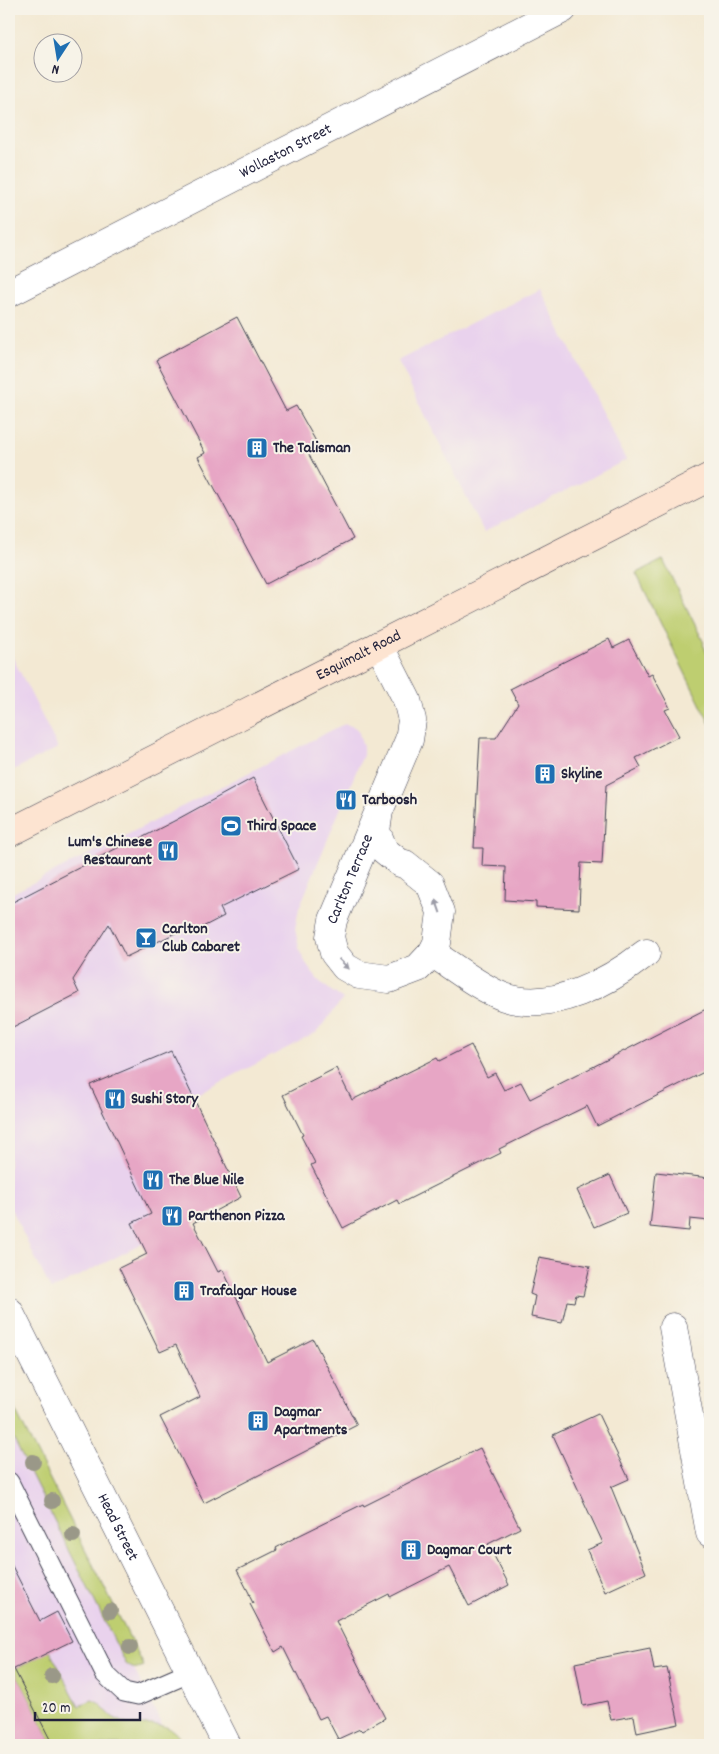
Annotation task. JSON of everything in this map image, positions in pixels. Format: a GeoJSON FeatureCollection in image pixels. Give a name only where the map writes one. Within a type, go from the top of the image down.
{"type":"FeatureCollection","features":[{"type":"Feature","properties":{"kind":"main road","name":"Esquimalt Road"},"geometry":{"type":"LineString","coordinates":[[9,833],[710,478]]}},
{"type":"Feature","properties":{"kind":"street","name":"Wollaston Street"},"geometry":{"type":"LineString","coordinates":[[9,293],[563,9]]}},
{"type":"Feature","properties":{"kind":"street","name":"Carlton Terrace"},"geometry":{"type":"LineString","coordinates":[[379,646],[407,700],[412,720],[409,740],[379,811],[333,920],[330,937],[334,953],[345,967],[359,975],[389,979],[418,968],[432,953],[437,943],[441,912],[430,884],[384,850],[376,831],[379,811]]}},
{"type":"Feature","properties":{"kind":"street"},"geometry":{"type":"LineString","coordinates":[[432,953],[484,986],[504,996],[526,1001],[550,1000],[572,994],[626,969],[646,953]]}},
{"type":"Feature","properties":{"kind":"street","name":"Head Street"},"geometry":{"type":"LineString","coordinates":[[11,1320],[227,1745]]}},
{"type":"Feature","properties":{"kind":"street"},"geometry":{"type":"LineString","coordinates":[[673,1327],[710,1533]]}},
{"type":"Feature","properties":{"kind":"lane"},"geometry":{"type":"LineString","coordinates":[[9,1482],[104,1674],[124,1692],[138,1695],[191,1672]]}},
{"type":"Feature","properties":{"kind":"shaded area"},"geometry":{"type":"Polygon","coordinates":[[[540,289],[626,460],[484,532],[398,361],[540,289]]]}},
{"type":"Feature","properties":{"kind":"shaded area"},"geometry":{"type":"Polygon","coordinates":[[[9,650],[58,748],[9,772],[9,650]]]}},
{"type":"Feature","properties":{"kind":"shaded area"},"geometry":{"type":"Polygon","coordinates":[[[346,724],[356,728],[359,733],[363,755],[299,908],[295,929],[300,952],[308,967],[318,980],[343,999],[316,1033],[190,1098],[239,1195],[51,1290],[9,1205],[9,895],[346,724]]]}},
{"type":"Feature","properties":{"kind":"shaded area"},"geometry":{"type":"Polygon","coordinates":[[[9,1419],[172,1745],[9,1745],[9,1419]]]}},
{"type":"Feature","properties":{"kind":"green space"},"geometry":{"type":"Polygon","coordinates":[[[663,560],[704,643],[710,660],[710,724],[636,573],[663,560]]]}},
{"type":"Feature","properties":{"kind":"green space"},"geometry":{"type":"Polygon","coordinates":[[[9,1398],[144,1666],[135,1668],[126,1664],[9,1433],[9,1398]]]}},
{"type":"Feature","properties":{"kind":"green space"},"geometry":{"type":"Polygon","coordinates":[[[50,1651],[79,1706],[92,1700],[96,1701],[113,1717],[126,1723],[169,1728],[177,1734],[184,1745],[53,1745],[14,1669],[50,1651]]]}},
{"type":"Feature","properties":{"kind":"building","name":"The Talisman"},"geometry":{"type":"Polygon","coordinates":[[[237,317],[286,411],[296,406],[318,445],[307,451],[353,539],[266,584],[198,457],[205,453],[156,360],[237,317]]]}},
{"type":"Feature","properties":{"kind":"building","name":"Skyline"},"geometry":{"type":"Polygon","coordinates":[[[609,639],[613,648],[629,640],[648,676],[652,674],[670,708],[665,710],[679,736],[636,758],[641,767],[606,785],[602,864],[581,863],[579,909],[536,907],[536,902],[505,900],[506,867],[482,866],[483,848],[474,848],[480,738],[496,738],[518,704],[510,689],[609,639]]]}},
{"type":"Feature","properties":{"kind":"building"},"geometry":{"type":"Polygon","coordinates":[[[253,778],[299,869],[220,908],[224,916],[191,933],[186,928],[126,957],[109,924],[73,980],[79,993],[9,1029],[9,904],[123,845],[124,847],[253,778]]]}},
{"type":"Feature","properties":{"kind":"building"},"geometry":{"type":"Polygon","coordinates":[[[710,1007],[710,1069],[597,1126],[587,1106],[499,1149],[501,1153],[399,1204],[397,1200],[343,1228],[311,1165],[315,1163],[283,1095],[336,1068],[352,1100],[437,1058],[439,1061],[471,1045],[487,1077],[495,1073],[504,1090],[521,1082],[530,1099],[710,1007]]]}},
{"type":"Feature","properties":{"kind":"building"},"geometry":{"type":"Polygon","coordinates":[[[171,1051],[241,1197],[193,1223],[218,1272],[223,1270],[267,1362],[313,1339],[357,1425],[204,1503],[160,1417],[200,1397],[176,1345],[160,1352],[119,1268],[147,1254],[132,1223],[151,1214],[90,1085],[171,1051]]]}},
{"type":"Feature","properties":{"kind":"building"},"geometry":{"type":"Polygon","coordinates":[[[656,1172],[710,1178],[710,1221],[690,1219],[689,1231],[650,1227],[656,1172]]]}},
{"type":"Feature","properties":{"kind":"building"},"geometry":{"type":"Polygon","coordinates":[[[610,1175],[627,1213],[594,1227],[577,1190],[610,1175]]]}},
{"type":"Feature","properties":{"kind":"building"},"geometry":{"type":"Polygon","coordinates":[[[539,1257],[590,1266],[583,1296],[576,1295],[574,1302],[567,1301],[562,1323],[531,1317],[535,1296],[530,1294],[539,1257]]]}},
{"type":"Feature","properties":{"kind":"building"},"geometry":{"type":"Polygon","coordinates":[[[598,1414],[629,1479],[611,1487],[646,1573],[605,1592],[587,1550],[603,1543],[553,1435],[598,1414]]]}},
{"type":"Feature","properties":{"kind":"building","name":"Dagmar Court"},"geometry":{"type":"Polygon","coordinates":[[[480,1448],[520,1528],[488,1544],[509,1585],[469,1606],[449,1567],[390,1597],[389,1594],[336,1621],[385,1718],[362,1731],[360,1729],[338,1739],[326,1716],[319,1719],[283,1647],[275,1652],[250,1604],[253,1603],[250,1595],[237,1570],[277,1550],[276,1548],[298,1536],[363,1504],[364,1506],[480,1448]]]}},
{"type":"Feature","properties":{"kind":"building"},"geometry":{"type":"Polygon","coordinates":[[[9,1560],[40,1621],[57,1612],[72,1641],[14,1669],[53,1745],[9,1745],[9,1560]]]}},
{"type":"Feature","properties":{"kind":"building"},"geometry":{"type":"Polygon","coordinates":[[[650,1648],[654,1670],[667,1668],[679,1724],[637,1733],[634,1716],[611,1720],[607,1701],[583,1706],[575,1663],[650,1648]]]}},
{"type":"Feature","properties":{"kind":"place","name":"The Talisman"},"geometry":{"type":"Point","coordinates":[257,448]}},
{"type":"Feature","properties":{"kind":"place","name":"Skyline"},"geometry":{"type":"Point","coordinates":[545,774]}},
{"type":"Feature","properties":{"kind":"place","name":"Tarboosh"},"geometry":{"type":"Point","coordinates":[346,800]}},
{"type":"Feature","properties":{"kind":"place","name":"Third Space"},"geometry":{"type":"Point","coordinates":[231,826]}},
{"type":"Feature","properties":{"kind":"place","name":"Lum's Chinese Restaurant"},"geometry":{"type":"Point","coordinates":[168,851]}},
{"type":"Feature","properties":{"kind":"place","name":"Carlton Club Cabaret"},"geometry":{"type":"Point","coordinates":[146,938]}},
{"type":"Feature","properties":{"kind":"place","name":"Sushi Story"},"geometry":{"type":"Point","coordinates":[115,1099]}},
{"type":"Feature","properties":{"kind":"place","name":"The Blue Nile"},"geometry":{"type":"Point","coordinates":[153,1180]}},
{"type":"Feature","properties":{"kind":"place","name":"Parthenon Pizza"},"geometry":{"type":"Point","coordinates":[172,1216]}},
{"type":"Feature","properties":{"kind":"place","name":"Trafalgar House"},"geometry":{"type":"Point","coordinates":[184,1291]}},
{"type":"Feature","properties":{"kind":"place","name":"Dagmar Apartments"},"geometry":{"type":"Point","coordinates":[258,1421]}},
{"type":"Feature","properties":{"kind":"place","name":"Dagmar Court"},"geometry":{"type":"Point","coordinates":[411,1550]}}]}
